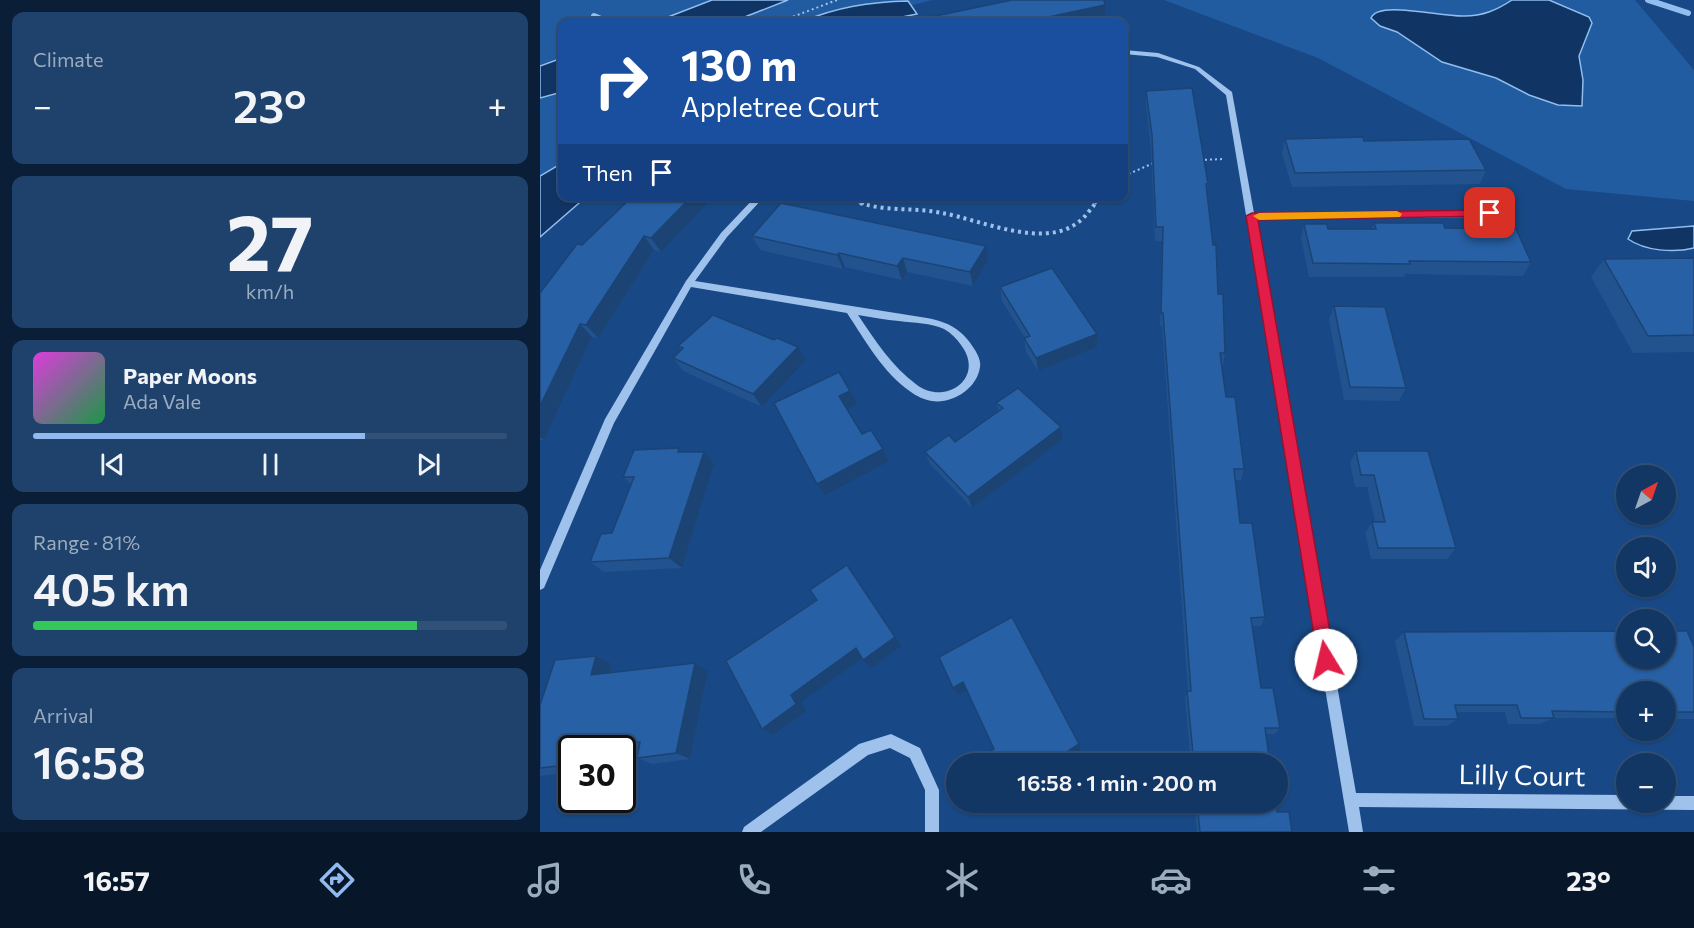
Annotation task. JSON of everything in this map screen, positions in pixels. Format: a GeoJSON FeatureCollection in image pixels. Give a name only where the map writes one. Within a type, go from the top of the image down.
{"type":"FeatureCollection","features":[{"type":"Feature","properties":{"kind":"street"},"geometry":{"type":"LineString","coordinates":[[1128,52],[1158,55],[1197,68],[1229,94],[1252,216],[1356,832]]}},
{"type":"Feature","properties":{"kind":"street"},"geometry":{"type":"LineString","coordinates":[[540,584],[609,422],[688,283],[724,235],[756,201]]}},
{"type":"Feature","properties":{"kind":"street"},"geometry":{"type":"LineString","coordinates":[[1252,216],[1490,213]]}},
{"type":"Feature","properties":{"kind":"street"},"geometry":{"type":"LineString","coordinates":[[688,283],[850,310],[948,327],[964,341],[975,360],[973,377],[948,398],[930,397],[911,389],[897,375],[850,310]]}},
{"type":"Feature","properties":{"kind":"street"},"geometry":{"type":"LineString","coordinates":[[749,832],[864,749],[891,741],[915,753],[932,790],[932,832]]}},
{"type":"Feature","properties":{"kind":"street","name":"Lilly Court"},"geometry":{"type":"LineString","coordinates":[[1350,800],[1694,803]]}},
{"type":"Feature","properties":{"kind":"path"},"geometry":{"type":"LineString","coordinates":[[790,18],[837,0]]}},
{"type":"Feature","properties":{"kind":"path"},"geometry":{"type":"LineString","coordinates":[[1197,160],[1241,158]]}},
{"type":"Feature","properties":{"kind":"path"},"geometry":{"type":"LineString","coordinates":[[1128,174],[1154,163],[1165,162]]}},
{"type":"Feature","properties":{"kind":"path"},"geometry":{"type":"LineString","coordinates":[[855,201],[880,209],[939,212],[1030,234],[1059,232],[1080,221],[1098,201]]}},
{"type":"Feature","properties":{"kind":"shaded area"},"geometry":{"type":"Polygon","coordinates":[[[540,0],[932,0],[864,18],[558,18],[558,183],[540,195],[540,0]]]}},
{"type":"Feature","properties":{"kind":"shaded area"},"geometry":{"type":"Polygon","coordinates":[[[712,0],[788,0],[742,18],[665,18],[712,0]]]}},
{"type":"Feature","properties":{"kind":"shaded area"},"geometry":{"type":"Polygon","coordinates":[[[1164,0],[1635,0],[1694,70],[1694,201],[1566,189],[1318,58],[1164,0]]]}},
{"type":"Feature","properties":{"kind":"shaded area"},"geometry":{"type":"Polygon","coordinates":[[[1512,0],[1549,0],[1589,17],[1592,23],[1579,56],[1583,80],[1582,106],[1558,105],[1529,95],[1496,78],[1442,62],[1397,32],[1380,26],[1371,18],[1376,13],[1385,10],[1454,16],[1477,15],[1484,14],[1512,0]]]}},
{"type":"Feature","properties":{"kind":"shaded area"},"geometry":{"type":"Polygon","coordinates":[[[908,1],[917,14],[897,18],[813,18],[853,6],[908,1]]]}},
{"type":"Feature","properties":{"kind":"shaded area"},"geometry":{"type":"Polygon","coordinates":[[[558,59],[558,93],[540,98],[540,66],[558,59]]]}},
{"type":"Feature","properties":{"kind":"shaded area"},"geometry":{"type":"Polygon","coordinates":[[[558,165],[558,201],[581,201],[540,237],[540,176],[558,165]]]}},
{"type":"Feature","properties":{"kind":"shaded area"},"geometry":{"type":"Polygon","coordinates":[[[1694,226],[1694,248],[1660,250],[1628,239],[1632,231],[1694,226]]]}},
{"type":"Feature","properties":{"kind":"building"},"geometry":{"type":"Polygon","coordinates":[[[1012,0],[1104,0],[1105,5],[1044,18],[926,18],[1012,0]]]}},
{"type":"Feature","properties":{"kind":"building"},"geometry":{"type":"Polygon","coordinates":[[[1192,88],[1208,184],[1206,184],[1213,245],[1216,245],[1218,294],[1223,294],[1225,353],[1220,353],[1226,397],[1235,397],[1244,469],[1234,469],[1240,523],[1252,523],[1265,617],[1251,618],[1261,688],[1273,688],[1280,728],[1265,728],[1268,753],[1193,753],[1187,691],[1191,691],[1163,313],[1161,313],[1163,227],[1156,227],[1152,135],[1146,91],[1192,88]]]}},
{"type":"Feature","properties":{"kind":"building"},"geometry":{"type":"Polygon","coordinates":[[[1363,137],[1364,141],[1469,139],[1486,170],[1295,173],[1285,139],[1363,137]]]}},
{"type":"Feature","properties":{"kind":"building"},"geometry":{"type":"Polygon","coordinates":[[[628,201],[687,201],[651,238],[644,236],[586,325],[580,324],[540,406],[540,293],[577,244],[582,245],[628,201]]]}},
{"type":"Feature","properties":{"kind":"building"},"geometry":{"type":"Polygon","coordinates":[[[781,203],[986,246],[970,272],[903,258],[897,266],[752,236],[781,203]]]}},
{"type":"Feature","properties":{"kind":"building"},"geometry":{"type":"Polygon","coordinates":[[[1374,223],[1443,223],[1445,228],[1516,229],[1531,262],[1313,263],[1304,224],[1327,224],[1328,229],[1376,229],[1374,223]]]}},
{"type":"Feature","properties":{"kind":"building"},"geometry":{"type":"Polygon","coordinates":[[[1694,258],[1694,335],[1648,336],[1604,259],[1694,258]]]}},
{"type":"Feature","properties":{"kind":"building"},"geometry":{"type":"Polygon","coordinates":[[[1052,268],[1097,334],[1036,358],[1024,338],[1030,336],[1000,287],[1052,268]]]}},
{"type":"Feature","properties":{"kind":"building"},"geometry":{"type":"Polygon","coordinates":[[[1334,306],[1385,307],[1406,388],[1350,387],[1334,306]]]}},
{"type":"Feature","properties":{"kind":"building"},"geometry":{"type":"Polygon","coordinates":[[[713,315],[774,340],[777,338],[798,347],[753,394],[673,358],[683,348],[678,346],[713,315]]]}},
{"type":"Feature","properties":{"kind":"building"},"geometry":{"type":"Polygon","coordinates":[[[839,372],[850,391],[839,396],[862,434],[871,430],[883,449],[817,484],[774,403],[839,372]]]}},
{"type":"Feature","properties":{"kind":"building"},"geometry":{"type":"Polygon","coordinates":[[[1018,388],[1061,427],[968,497],[925,452],[949,435],[955,442],[1003,408],[996,403],[1018,388]]]}},
{"type":"Feature","properties":{"kind":"building"},"geometry":{"type":"Polygon","coordinates":[[[679,448],[678,452],[704,452],[669,558],[590,562],[601,534],[612,533],[634,477],[623,477],[634,450],[679,448]]]}},
{"type":"Feature","properties":{"kind":"building"},"geometry":{"type":"Polygon","coordinates":[[[1356,451],[1428,451],[1456,548],[1378,548],[1372,522],[1385,522],[1374,475],[1361,475],[1356,451]]]}},
{"type":"Feature","properties":{"kind":"building"},"geometry":{"type":"Polygon","coordinates":[[[847,565],[895,637],[863,660],[856,648],[791,695],[796,704],[762,729],[726,661],[817,600],[810,590],[847,565]]]}},
{"type":"Feature","properties":{"kind":"building"},"geometry":{"type":"Polygon","coordinates":[[[1012,617],[1079,744],[1065,753],[987,753],[994,749],[963,682],[953,688],[939,657],[1012,617]]]}},
{"type":"Feature","properties":{"kind":"building"},"geometry":{"type":"Polygon","coordinates":[[[1616,631],[1616,669],[1676,669],[1676,631],[1687,631],[1694,647],[1694,712],[1676,712],[1676,681],[1616,681],[1616,712],[1552,711],[1554,718],[1521,718],[1517,705],[1455,705],[1458,719],[1424,719],[1404,632],[1616,631]]]}},
{"type":"Feature","properties":{"kind":"building"},"geometry":{"type":"Polygon","coordinates":[[[596,656],[591,675],[695,663],[676,753],[637,758],[640,742],[636,742],[636,735],[558,735],[557,766],[540,768],[540,705],[555,660],[596,656]]]}},
{"type":"Feature","properties":{"kind":"building"},"geometry":{"type":"Polygon","coordinates":[[[1289,812],[1292,832],[1200,832],[1198,813],[1289,812]]]}},
{"type":"Feature","properties":{"kind":"waterway"},"geometry":{"type":"LineString","coordinates":[[1648,0],[1688,13]]}},
{"type":"Feature","properties":{"kind":"waterway"},"geometry":{"type":"LineString","coordinates":[[594,16],[599,18]]}},
{"type":"Feature","properties":{"kind":"slow traffic"},"geometry":{"type":"LineString","coordinates":[[1259,216],[1397,214]]}},
{"type":"Feature","properties":{"kind":"route"},"geometry":{"type":"LineString","coordinates":[[1326,660],[1252,216],[1490,213]]}}]}
